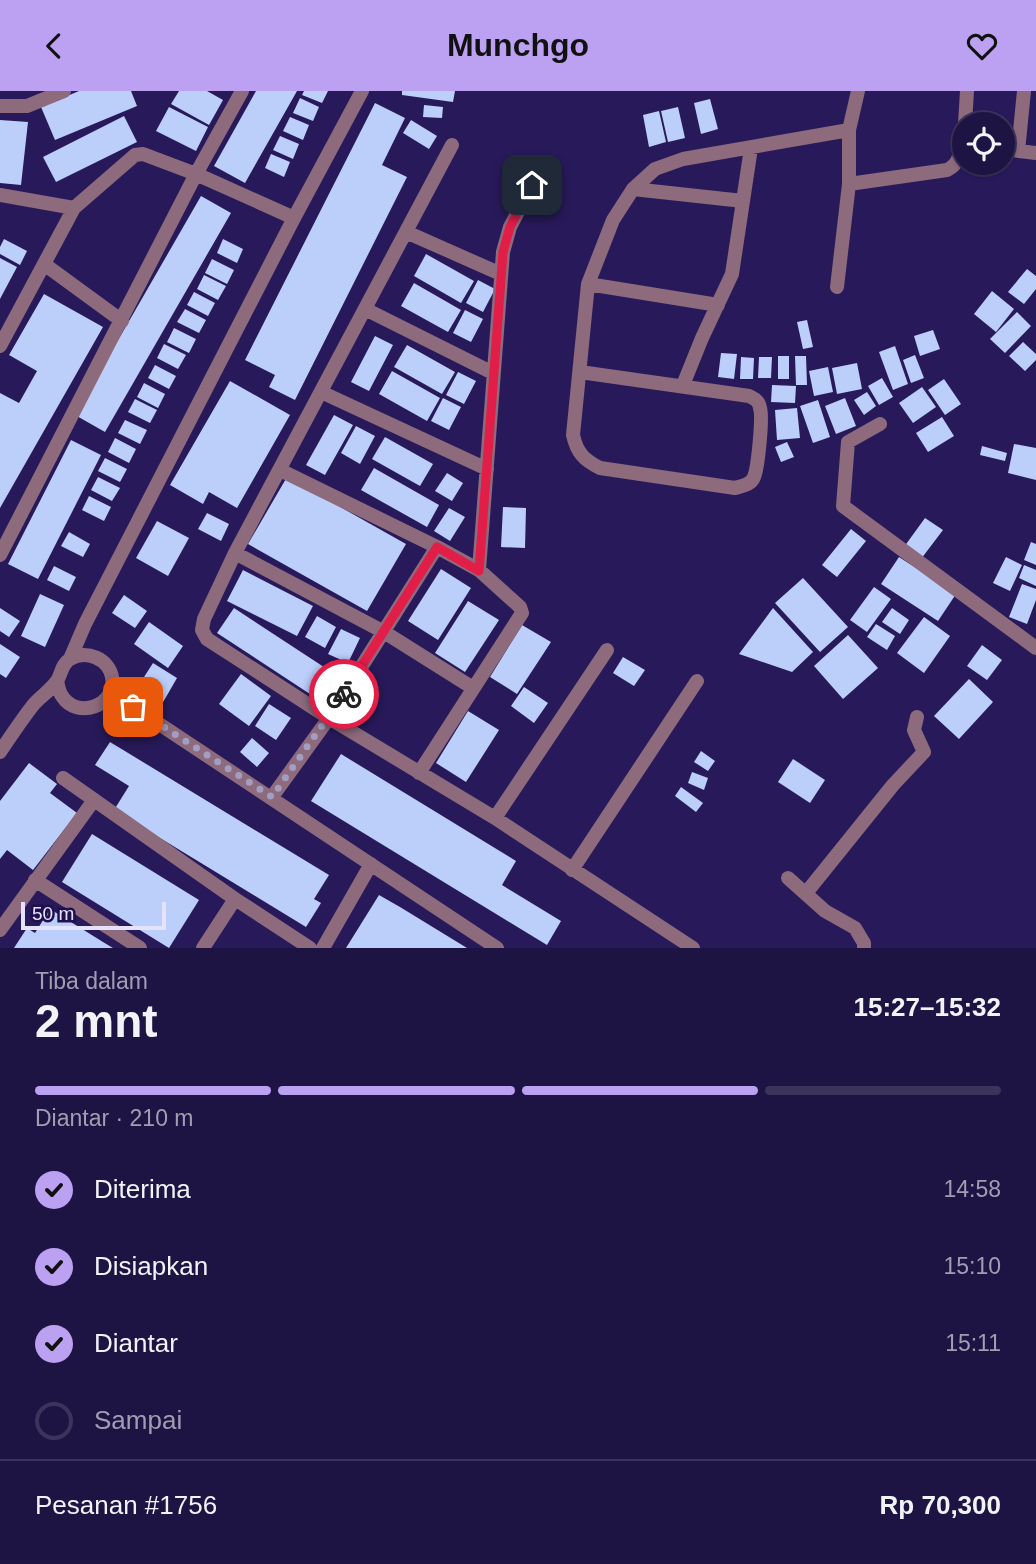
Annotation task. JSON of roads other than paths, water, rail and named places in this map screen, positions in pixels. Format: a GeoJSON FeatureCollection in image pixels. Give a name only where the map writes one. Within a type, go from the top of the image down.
{"type":"FeatureCollection","features":[{"type":"Feature","properties":{"kind":"street"},"geometry":{"type":"LineString","coordinates":[[0,106],[27,106],[64,91]]}},
{"type":"Feature","properties":{"kind":"street"},"geometry":{"type":"LineString","coordinates":[[0,753],[35,702],[57,681],[61,668],[70,659],[85,624],[362,91]]}},
{"type":"Feature","properties":{"kind":"street"},"geometry":{"type":"LineString","coordinates":[[838,287],[849,184],[849,130],[858,91]]}},
{"type":"Feature","properties":{"kind":"street"},"geometry":{"type":"LineString","coordinates":[[965,112],[967,91]]}},
{"type":"Feature","properties":{"kind":"street"},"geometry":{"type":"LineString","coordinates":[[1015,129],[1024,91]]}},
{"type":"Feature","properties":{"kind":"street"},"geometry":{"type":"LineString","coordinates":[[0,555],[239,92]]}},
{"type":"Feature","properties":{"kind":"street"},"geometry":{"type":"LineString","coordinates":[[580,372],[749,395],[757,400],[761,408],[761,423],[754,478],[747,485],[735,488],[613,470],[600,468],[584,460],[576,448],[573,435],[588,284],[613,220],[633,189],[654,169],[673,162],[849,130]]}},
{"type":"Feature","properties":{"kind":"street"},"geometry":{"type":"LineString","coordinates":[[452,145],[235,553],[204,619],[202,630],[207,639],[329,718],[495,818],[693,948]]}},
{"type":"Feature","properties":{"kind":"street"},"geometry":{"type":"LineString","coordinates":[[683,385],[732,274],[751,148]]}},
{"type":"Feature","properties":{"kind":"street"},"geometry":{"type":"LineString","coordinates":[[1015,151],[1036,153]]}},
{"type":"Feature","properties":{"kind":"street"},"geometry":{"type":"LineString","coordinates":[[0,346],[74,208],[135,155],[143,154],[196,174],[294,218]]}},
{"type":"Feature","properties":{"kind":"street"},"geometry":{"type":"LineString","coordinates":[[849,184],[952,168]]}},
{"type":"Feature","properties":{"kind":"street"},"geometry":{"type":"LineString","coordinates":[[479,571],[503,252],[510,227],[532,185]]}},
{"type":"Feature","properties":{"kind":"street"},"geometry":{"type":"LineString","coordinates":[[633,189],[743,201]]}},
{"type":"Feature","properties":{"kind":"street"},"geometry":{"type":"LineString","coordinates":[[0,195],[74,208]]}},
{"type":"Feature","properties":{"kind":"street"},"geometry":{"type":"LineString","coordinates":[[406,232],[501,274]]}},
{"type":"Feature","properties":{"kind":"street"},"geometry":{"type":"LineString","coordinates":[[44,264],[122,321]]}},
{"type":"Feature","properties":{"kind":"street"},"geometry":{"type":"LineString","coordinates":[[588,284],[718,306]]}},
{"type":"Feature","properties":{"kind":"street"},"geometry":{"type":"LineString","coordinates":[[365,309],[494,373]]}},
{"type":"Feature","properties":{"kind":"street"},"geometry":{"type":"LineString","coordinates":[[321,392],[487,469]]}},
{"type":"Feature","properties":{"kind":"street"},"geometry":{"type":"LineString","coordinates":[[880,424],[848,442],[843,506],[1036,647]]}},
{"type":"Feature","properties":{"kind":"street"},"geometry":{"type":"LineString","coordinates":[[280,470],[437,547],[479,571],[517,602],[522,613],[419,773]]}},
{"type":"Feature","properties":{"kind":"street"},"geometry":{"type":"LineString","coordinates":[[272,797],[329,718],[437,547]]}},
{"type":"Feature","properties":{"kind":"street"},"geometry":{"type":"LineString","coordinates":[[235,553],[384,632],[473,688]]}},
{"type":"Feature","properties":{"kind":"street"},"geometry":{"type":"LineString","coordinates":[[495,818],[607,650]]}},
{"type":"Feature","properties":{"kind":"street"},"geometry":{"type":"LineString","coordinates":[[57,681],[61,695],[72,706],[87,709],[101,704],[111,692],[112,678],[107,666],[97,657],[83,654],[70,659]]}},
{"type":"Feature","properties":{"kind":"street"},"geometry":{"type":"LineString","coordinates":[[572,870],[697,681]]}},
{"type":"Feature","properties":{"kind":"street"},"geometry":{"type":"LineString","coordinates":[[111,692],[497,948]]}},
{"type":"Feature","properties":{"kind":"street"},"geometry":{"type":"LineString","coordinates":[[806,893],[893,785],[924,752],[914,730],[917,717]]}},
{"type":"Feature","properties":{"kind":"street"},"geometry":{"type":"LineString","coordinates":[[63,778],[235,899],[310,948]]}},
{"type":"Feature","properties":{"kind":"street"},"geometry":{"type":"LineString","coordinates":[[0,930],[94,800]]}},
{"type":"Feature","properties":{"kind":"street"},"geometry":{"type":"LineString","coordinates":[[323,948],[371,864]]}},
{"type":"Feature","properties":{"kind":"street"},"geometry":{"type":"LineString","coordinates":[[788,878],[825,911],[855,928],[864,948]]}},
{"type":"Feature","properties":{"kind":"street"},"geometry":{"type":"LineString","coordinates":[[35,880],[140,948]]}},
{"type":"Feature","properties":{"kind":"street"},"geometry":{"type":"LineString","coordinates":[[203,948],[235,899]]}}]}
